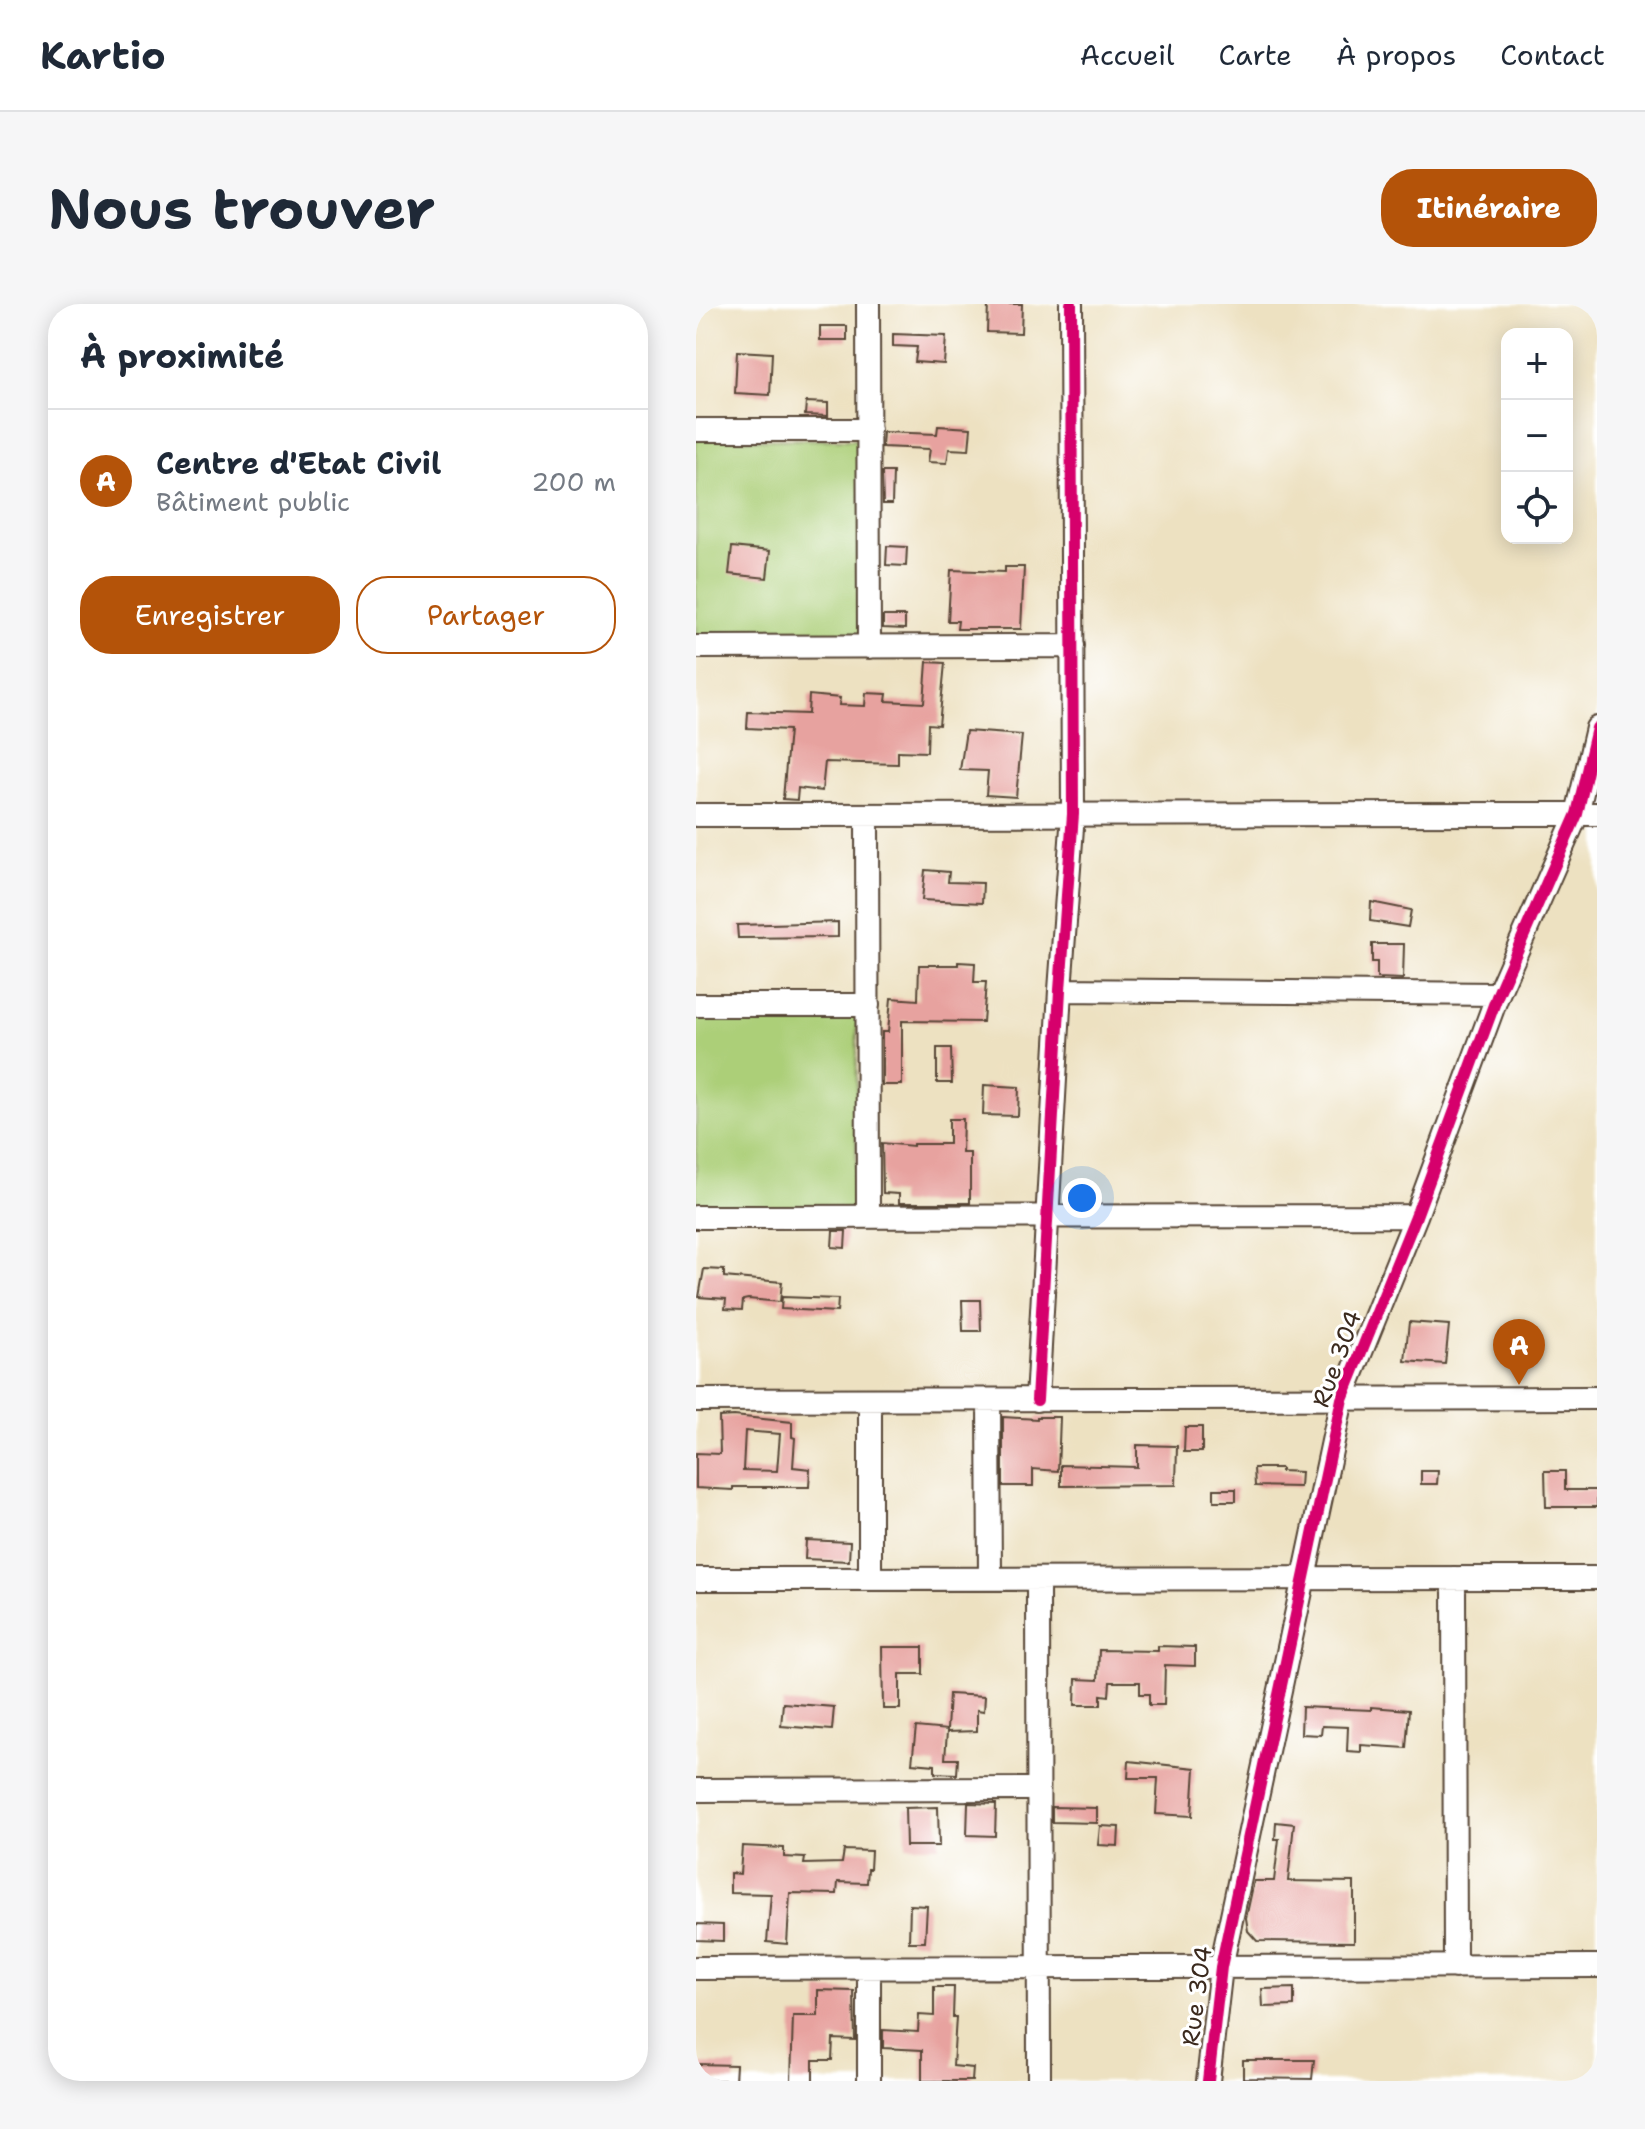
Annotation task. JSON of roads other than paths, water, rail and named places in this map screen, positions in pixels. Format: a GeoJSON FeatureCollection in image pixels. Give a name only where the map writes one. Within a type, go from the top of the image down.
{"type":"FeatureCollection","features":[{"type":"Feature","properties":{"kind":"street"},"geometry":{"type":"LineString","coordinates":[[868,304],[869,647]]}},
{"type":"Feature","properties":{"kind":"street"},"geometry":{"type":"LineString","coordinates":[[1037,1400],[1073,814],[1071,304]]}},
{"type":"Feature","properties":{"kind":"street"},"geometry":{"type":"LineString","coordinates":[[696,430],[869,430]]}},
{"type":"Feature","properties":{"kind":"street"},"geometry":{"type":"LineString","coordinates":[[696,647],[1073,646]]}},
{"type":"Feature","properties":{"kind":"street","name":"Rue 304"},"geometry":{"type":"LineString","coordinates":[[1208,2081],[1221,1967],[1342,1399],[1416,1216],[1498,994],[1587,814],[1597,728]]}},
{"type":"Feature","properties":{"kind":"street"},"geometry":{"type":"LineString","coordinates":[[696,815],[1587,814]]}},
{"type":"Feature","properties":{"kind":"street"},"geometry":{"type":"LineString","coordinates":[[867,815],[868,1217]]}},
{"type":"Feature","properties":{"kind":"street"},"geometry":{"type":"LineString","coordinates":[[1060,990],[1498,994]]}},
{"type":"Feature","properties":{"kind":"street"},"geometry":{"type":"LineString","coordinates":[[696,1005],[868,1005]]}},
{"type":"Feature","properties":{"kind":"street"},"geometry":{"type":"LineString","coordinates":[[696,1217],[1416,1216]]}},
{"type":"Feature","properties":{"kind":"street"},"geometry":{"type":"LineString","coordinates":[[696,1400],[1597,1398]]}},
{"type":"Feature","properties":{"kind":"street"},"geometry":{"type":"LineString","coordinates":[[870,1400],[870,1579]]}},
{"type":"Feature","properties":{"kind":"street"},"geometry":{"type":"LineString","coordinates":[[989,1400],[990,1579]]}},
{"type":"Feature","properties":{"kind":"street"},"geometry":{"type":"LineString","coordinates":[[1454,1578],[1455,1967]]}},
{"type":"Feature","properties":{"kind":"street"},"geometry":{"type":"LineString","coordinates":[[696,1579],[1597,1578]]}},
{"type":"Feature","properties":{"kind":"street"},"geometry":{"type":"LineString","coordinates":[[1038,1579],[1039,2081]]}},
{"type":"Feature","properties":{"kind":"street"},"geometry":{"type":"LineString","coordinates":[[696,1790],[1038,1789]]}},
{"type":"Feature","properties":{"kind":"street"},"geometry":{"type":"LineString","coordinates":[[696,1968],[1597,1966]]}},
{"type":"Feature","properties":{"kind":"street"},"geometry":{"type":"LineString","coordinates":[[869,1968],[869,2081]]}},
{"type":"Feature","properties":{"kind":"place","name":"Centre d'Etat Civil"},"geometry":{"type":"Point","coordinates":[1519,1385]}}]}
